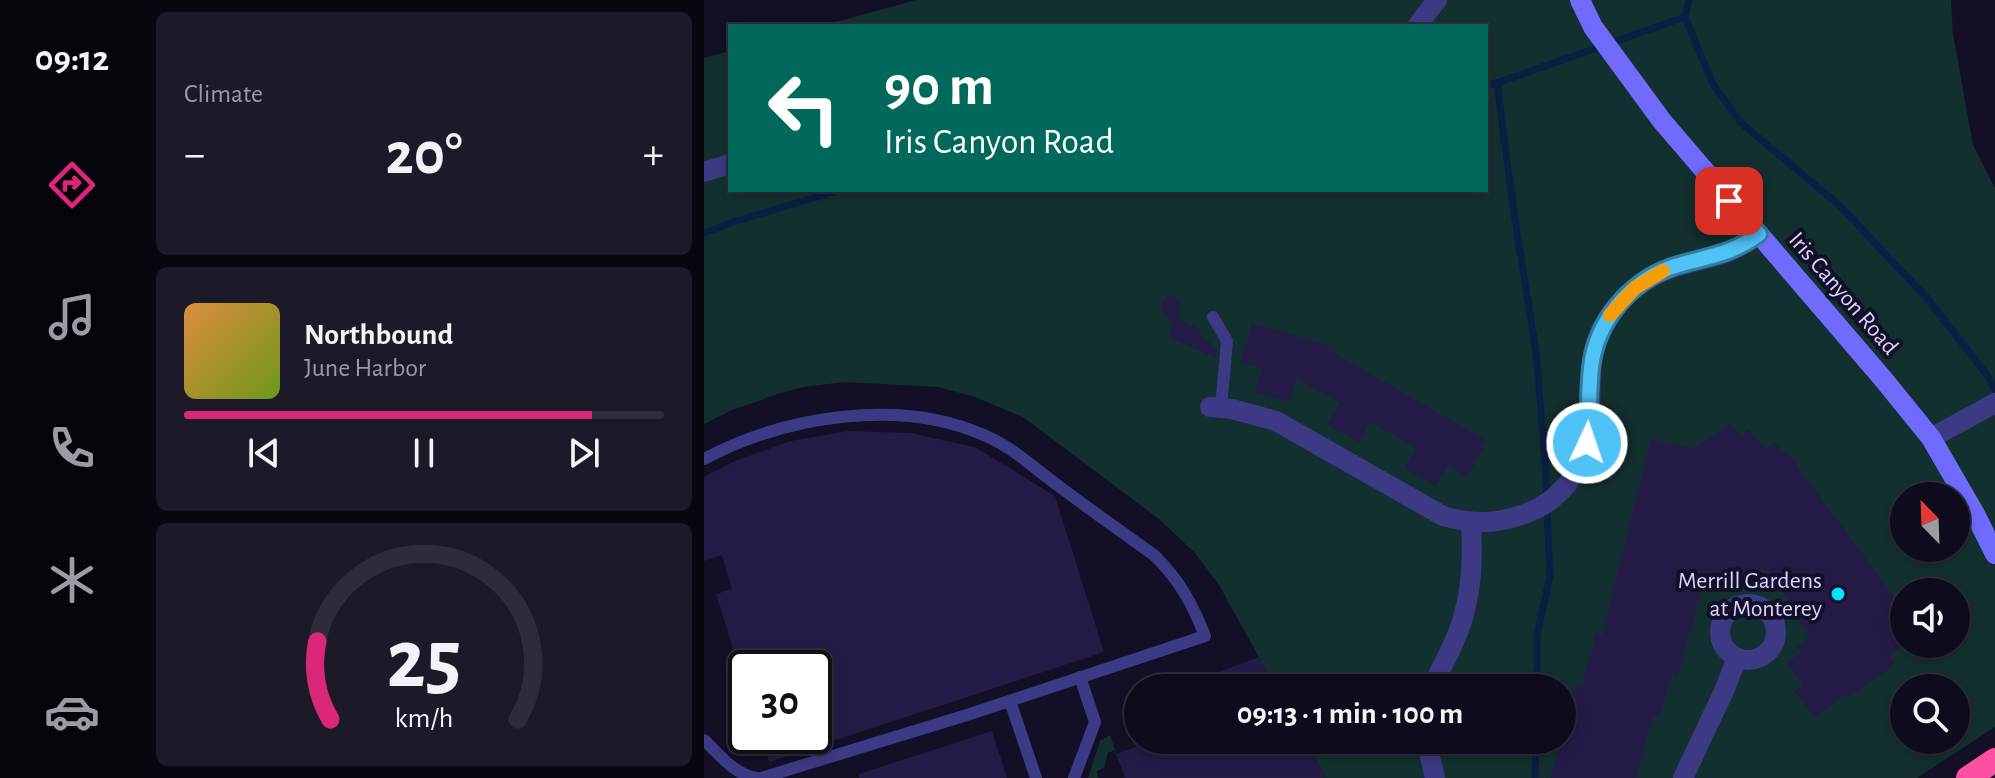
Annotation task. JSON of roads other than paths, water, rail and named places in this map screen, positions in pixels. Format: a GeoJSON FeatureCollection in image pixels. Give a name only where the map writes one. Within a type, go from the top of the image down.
{"type":"FeatureCollection","features":[{"type":"Feature","properties":{"kind":"highway"},"geometry":{"type":"LineString","coordinates":[[1968,778],[1995,760]]}},
{"type":"Feature","properties":{"kind":"street"},"geometry":{"type":"LineString","coordinates":[[1419,24],[1437,0]]}},
{"type":"Feature","properties":{"kind":"street","name":"Iris Canyon Road"},"geometry":{"type":"LineString","coordinates":[[1580,0],[1601,38],[1662,121],[1931,438],[1995,554]]}},
{"type":"Feature","properties":{"kind":"street"},"geometry":{"type":"LineString","coordinates":[[704,172],[728,165]]}},
{"type":"Feature","properties":{"kind":"street"},"geometry":{"type":"LineString","coordinates":[[1215,407],[1276,421],[1443,516],[1471,523],[1501,520],[1532,511],[1554,497],[1582,461],[1587,443],[1595,345],[1605,322],[1623,299],[1635,288],[1668,269],[1733,250],[1759,234]]}},
{"type":"Feature","properties":{"kind":"street"},"geometry":{"type":"LineString","coordinates":[[1931,438],[1995,403]]}},
{"type":"Feature","properties":{"kind":"street"},"geometry":{"type":"LineString","coordinates":[[1438,674],[1461,625],[1466,605],[1472,566],[1471,523]]}},
{"type":"Feature","properties":{"kind":"street"},"geometry":{"type":"LineString","coordinates":[[1683,778],[1714,715],[1737,658]]}},
{"type":"Feature","properties":{"kind":"street"},"geometry":{"type":"LineString","coordinates":[[1429,754],[1435,778]]}},
{"type":"Feature","properties":{"kind":"lane"},"geometry":{"type":"LineString","coordinates":[[1213,317],[1227,341],[1215,407]]}},
{"type":"Feature","properties":{"kind":"lane"},"geometry":{"type":"LineString","coordinates":[[704,459],[786,426],[842,417],[897,416],[939,421],[986,436],[1155,556],[1184,590],[1205,636],[1010,701],[758,778],[744,775],[731,767],[704,740]]}},
{"type":"Feature","properties":{"kind":"lane"},"geometry":{"type":"LineString","coordinates":[[1074,778],[1095,722],[1080,677]]}},
{"type":"Feature","properties":{"kind":"lane"},"geometry":{"type":"LineString","coordinates":[[1010,701],[1036,778]]}},
{"type":"Feature","properties":{"kind":"waterway"},"geometry":{"type":"LineString","coordinates":[[1689,0],[1685,17],[1713,84],[1741,123],[1839,205],[1927,298],[1995,389]]}},
{"type":"Feature","properties":{"kind":"waterway"},"geometry":{"type":"LineString","coordinates":[[1488,85],[1685,17]]}},
{"type":"Feature","properties":{"kind":"waterway"},"geometry":{"type":"LineString","coordinates":[[1497,83],[1536,352],[1545,460],[1550,576],[1537,635],[1537,674]]}},
{"type":"Feature","properties":{"kind":"waterway"},"geometry":{"type":"LineString","coordinates":[[704,233],[833,192]]}},
{"type":"Feature","properties":{"kind":"waterway"},"geometry":{"type":"LineString","coordinates":[[1535,778],[1536,754]]}},
{"type":"Feature","properties":{"kind":"place","name":"Merrill Gardens at Monterey"},"geometry":{"type":"Point","coordinates":[1838,594]}}]}
